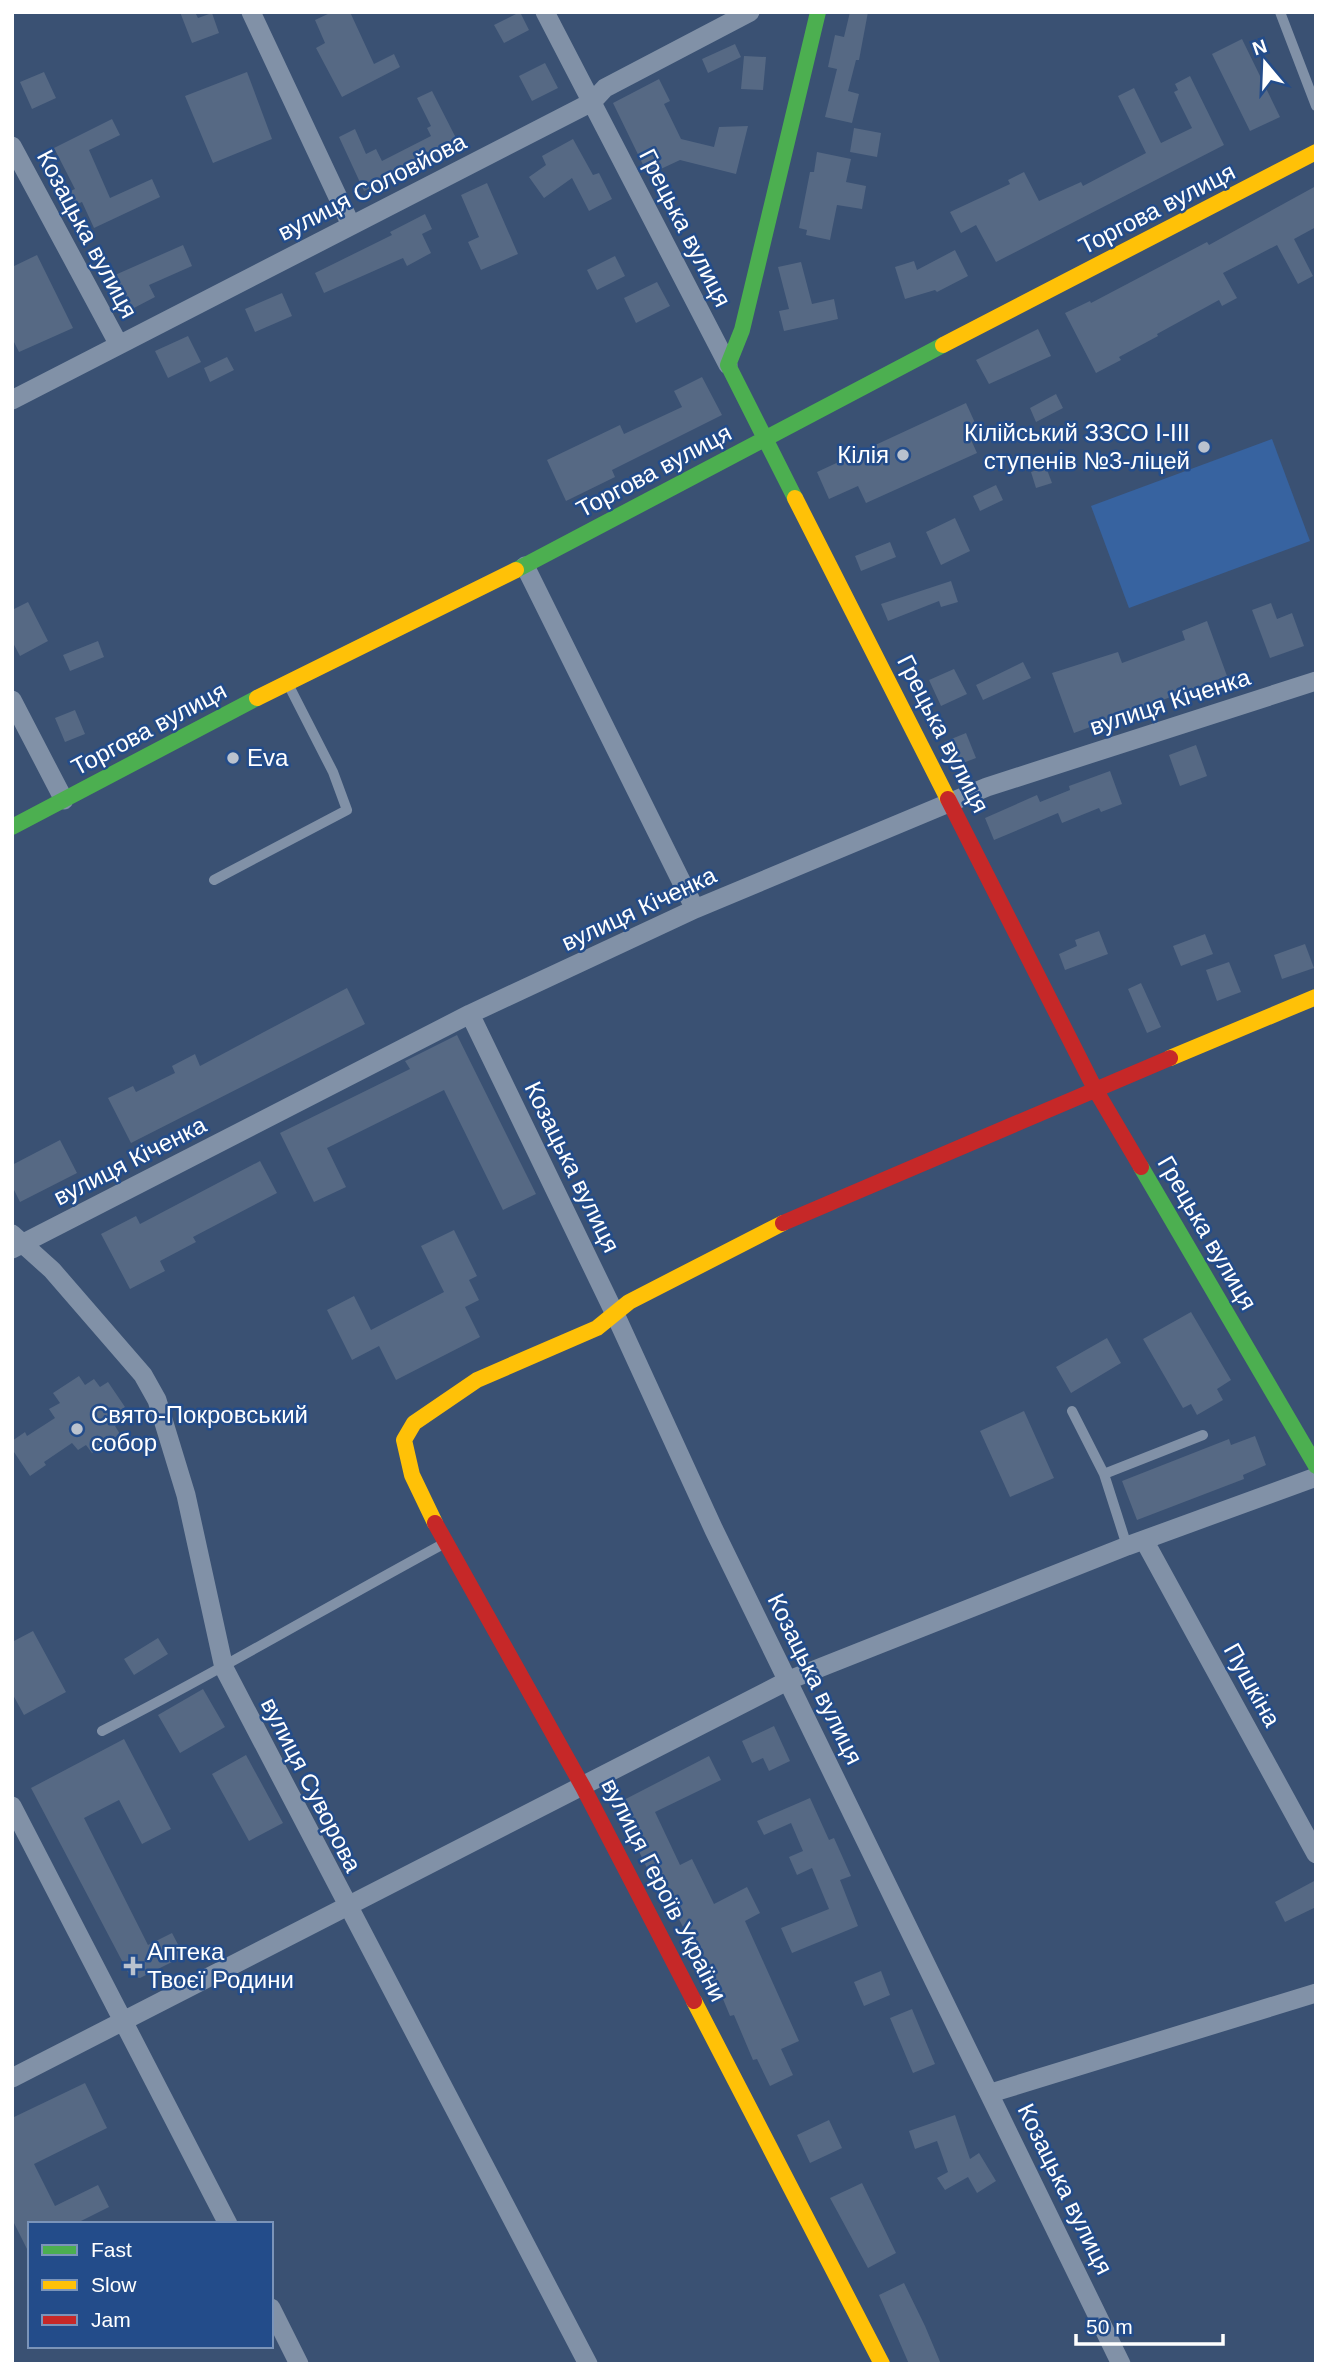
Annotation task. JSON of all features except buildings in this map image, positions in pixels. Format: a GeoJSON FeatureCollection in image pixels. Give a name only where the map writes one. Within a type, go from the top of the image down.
{"type":"FeatureCollection","features":[{"type":"Feature","properties":{"kind":"street"},"geometry":{"type":"LineString","coordinates":[[251,12],[351,225]]}},
{"type":"Feature","properties":{"kind":"street","name":"Грецька вулиця"},"geometry":{"type":"LineString","coordinates":[[545,12],[766,436],[1095,1089],[1316,1466]]}},
{"type":"Feature","properties":{"kind":"street","name":"вулиця Соловйова"},"geometry":{"type":"LineString","coordinates":[[12,400],[592,102],[605,88],[750,12]]}},
{"type":"Feature","properties":{"kind":"street"},"geometry":{"type":"LineString","coordinates":[[728,365],[743,330],[818,12]]}},
{"type":"Feature","properties":{"kind":"street","name":"Козацька вулиця"},"geometry":{"type":"LineString","coordinates":[[12,146],[118,345]]}},
{"type":"Feature","properties":{"kind":"street","name":"Торгова вулиця"},"geometry":{"type":"LineString","coordinates":[[12,827],[287,682],[525,566],[766,436],[1316,152]]}},
{"type":"Feature","properties":{"kind":"street"},"geometry":{"type":"LineString","coordinates":[[525,566],[695,909]]}},
{"type":"Feature","properties":{"kind":"street","name":"вулиця Кіченка"},"geometry":{"type":"LineString","coordinates":[[16,1242],[470,1014],[695,909],[987,786],[1316,681]]}},
{"type":"Feature","properties":{"kind":"street"},"geometry":{"type":"LineString","coordinates":[[12,700],[64,800]]}},
{"type":"Feature","properties":{"kind":"street"},"geometry":{"type":"LineString","coordinates":[[615,1314],[629,1302],[796,1216],[1316,997]]}},
{"type":"Feature","properties":{"kind":"street","name":"Козацька вулиця"},"geometry":{"type":"LineString","coordinates":[[470,1014],[615,1314],[714,1530],[1121,2364]]}},
{"type":"Feature","properties":{"kind":"street","name":"вулиця Суворова"},"geometry":{"type":"LineString","coordinates":[[16,1242],[52,1270],[143,1375],[156,1401],[186,1495],[224,1668],[347,1908],[588,2364]]}},
{"type":"Feature","properties":{"kind":"street","name":"вулиця Героїв України"},"geometry":{"type":"LineString","coordinates":[[615,1314],[597,1328],[477,1380],[414,1423],[404,1440],[412,1475],[445,1543],[583,1787],[881,2364]]}},
{"type":"Feature","properties":{"kind":"street"},"geometry":{"type":"LineString","coordinates":[[12,2078],[789,1680],[1136,1543],[1316,1477]]}},
{"type":"Feature","properties":{"kind":"street","name":"Пушкіна"},"geometry":{"type":"LineString","coordinates":[[1136,1543],[1316,1854]]}},
{"type":"Feature","properties":{"kind":"street"},"geometry":{"type":"LineString","coordinates":[[12,1805],[227,2222]]}},
{"type":"Feature","properties":{"kind":"street"},"geometry":{"type":"LineString","coordinates":[[991,2093],[1316,1993]]}},
{"type":"Feature","properties":{"kind":"street"},"geometry":{"type":"LineString","coordinates":[[273,2312],[299,2364]]}},
{"type":"Feature","properties":{"kind":"lane"},"geometry":{"type":"LineString","coordinates":[[1280,12],[1316,106]]}},
{"type":"Feature","properties":{"kind":"lane"},"geometry":{"type":"LineString","coordinates":[[214,880],[347,810],[333,772],[287,682]]}},
{"type":"Feature","properties":{"kind":"lane"},"geometry":{"type":"LineString","coordinates":[[1072,1410],[1136,1543]]}},
{"type":"Feature","properties":{"kind":"lane"},"geometry":{"type":"LineString","coordinates":[[1104,1474],[1203,1435]]}},
{"type":"Feature","properties":{"kind":"lane"},"geometry":{"type":"LineString","coordinates":[[102,1731],[224,1668],[288,1628],[445,1543]]}},
{"type":"Feature","properties":{"kind":"shaded area"},"geometry":{"type":"Polygon","coordinates":[[[1272,439],[1310,541],[1129,608],[1091,506],[1272,439]]]}},
{"type":"Feature","properties":{"kind":"traffic: fast"},"geometry":{"type":"LineString","coordinates":[[795,498],[728,365],[742,330],[818,12]]}},
{"type":"Feature","properties":{"kind":"traffic: fast"},"geometry":{"type":"LineString","coordinates":[[516,570],[943,345]]}},
{"type":"Feature","properties":{"kind":"traffic: fast"},"geometry":{"type":"LineString","coordinates":[[12,827],[257,698]]}},
{"type":"Feature","properties":{"kind":"traffic: fast"},"geometry":{"type":"LineString","coordinates":[[1141,1167],[1316,1466]]}},
{"type":"Feature","properties":{"kind":"traffic: slow"},"geometry":{"type":"LineString","coordinates":[[943,345],[1316,152]]}},
{"type":"Feature","properties":{"kind":"traffic: slow"},"geometry":{"type":"LineString","coordinates":[[795,498],[948,799]]}},
{"type":"Feature","properties":{"kind":"traffic: slow"},"geometry":{"type":"LineString","coordinates":[[257,698],[516,570]]}},
{"type":"Feature","properties":{"kind":"traffic: slow"},"geometry":{"type":"LineString","coordinates":[[1170,1058],[1316,997]]}},
{"type":"Feature","properties":{"kind":"traffic: slow"},"geometry":{"type":"LineString","coordinates":[[435,1523],[412,1475],[404,1440],[414,1423],[477,1380],[597,1328],[629,1302],[783,1223]]}},
{"type":"Feature","properties":{"kind":"traffic: slow"},"geometry":{"type":"LineString","coordinates":[[694,2001],[882,2364]]}},
{"type":"Feature","properties":{"kind":"traffic: jam"},"geometry":{"type":"LineString","coordinates":[[948,799],[1095,1089],[1141,1167]]}},
{"type":"Feature","properties":{"kind":"traffic: jam"},"geometry":{"type":"LineString","coordinates":[[783,1223],[1170,1058]]}},
{"type":"Feature","properties":{"kind":"traffic: jam"},"geometry":{"type":"LineString","coordinates":[[435,1523],[583,1787],[694,2001]]}},
{"type":"Feature","properties":{"kind":"place","name":"Кілійський ЗЗСО І-ІІІ ступенів №3-ліцей"},"geometry":{"type":"Point","coordinates":[1204,447]}},
{"type":"Feature","properties":{"kind":"place","name":"Кілія"},"geometry":{"type":"Point","coordinates":[903,455]}},
{"type":"Feature","properties":{"kind":"place","name":"Eva"},"geometry":{"type":"Point","coordinates":[233,758]}},
{"type":"Feature","properties":{"kind":"place","name":"Свято-Покровський собор"},"geometry":{"type":"Point","coordinates":[77,1429]}},
{"type":"Feature","properties":{"kind":"place","name":"Аптека Твоєї Родини"},"geometry":{"type":"Point","coordinates":[133,1966]}}]}
